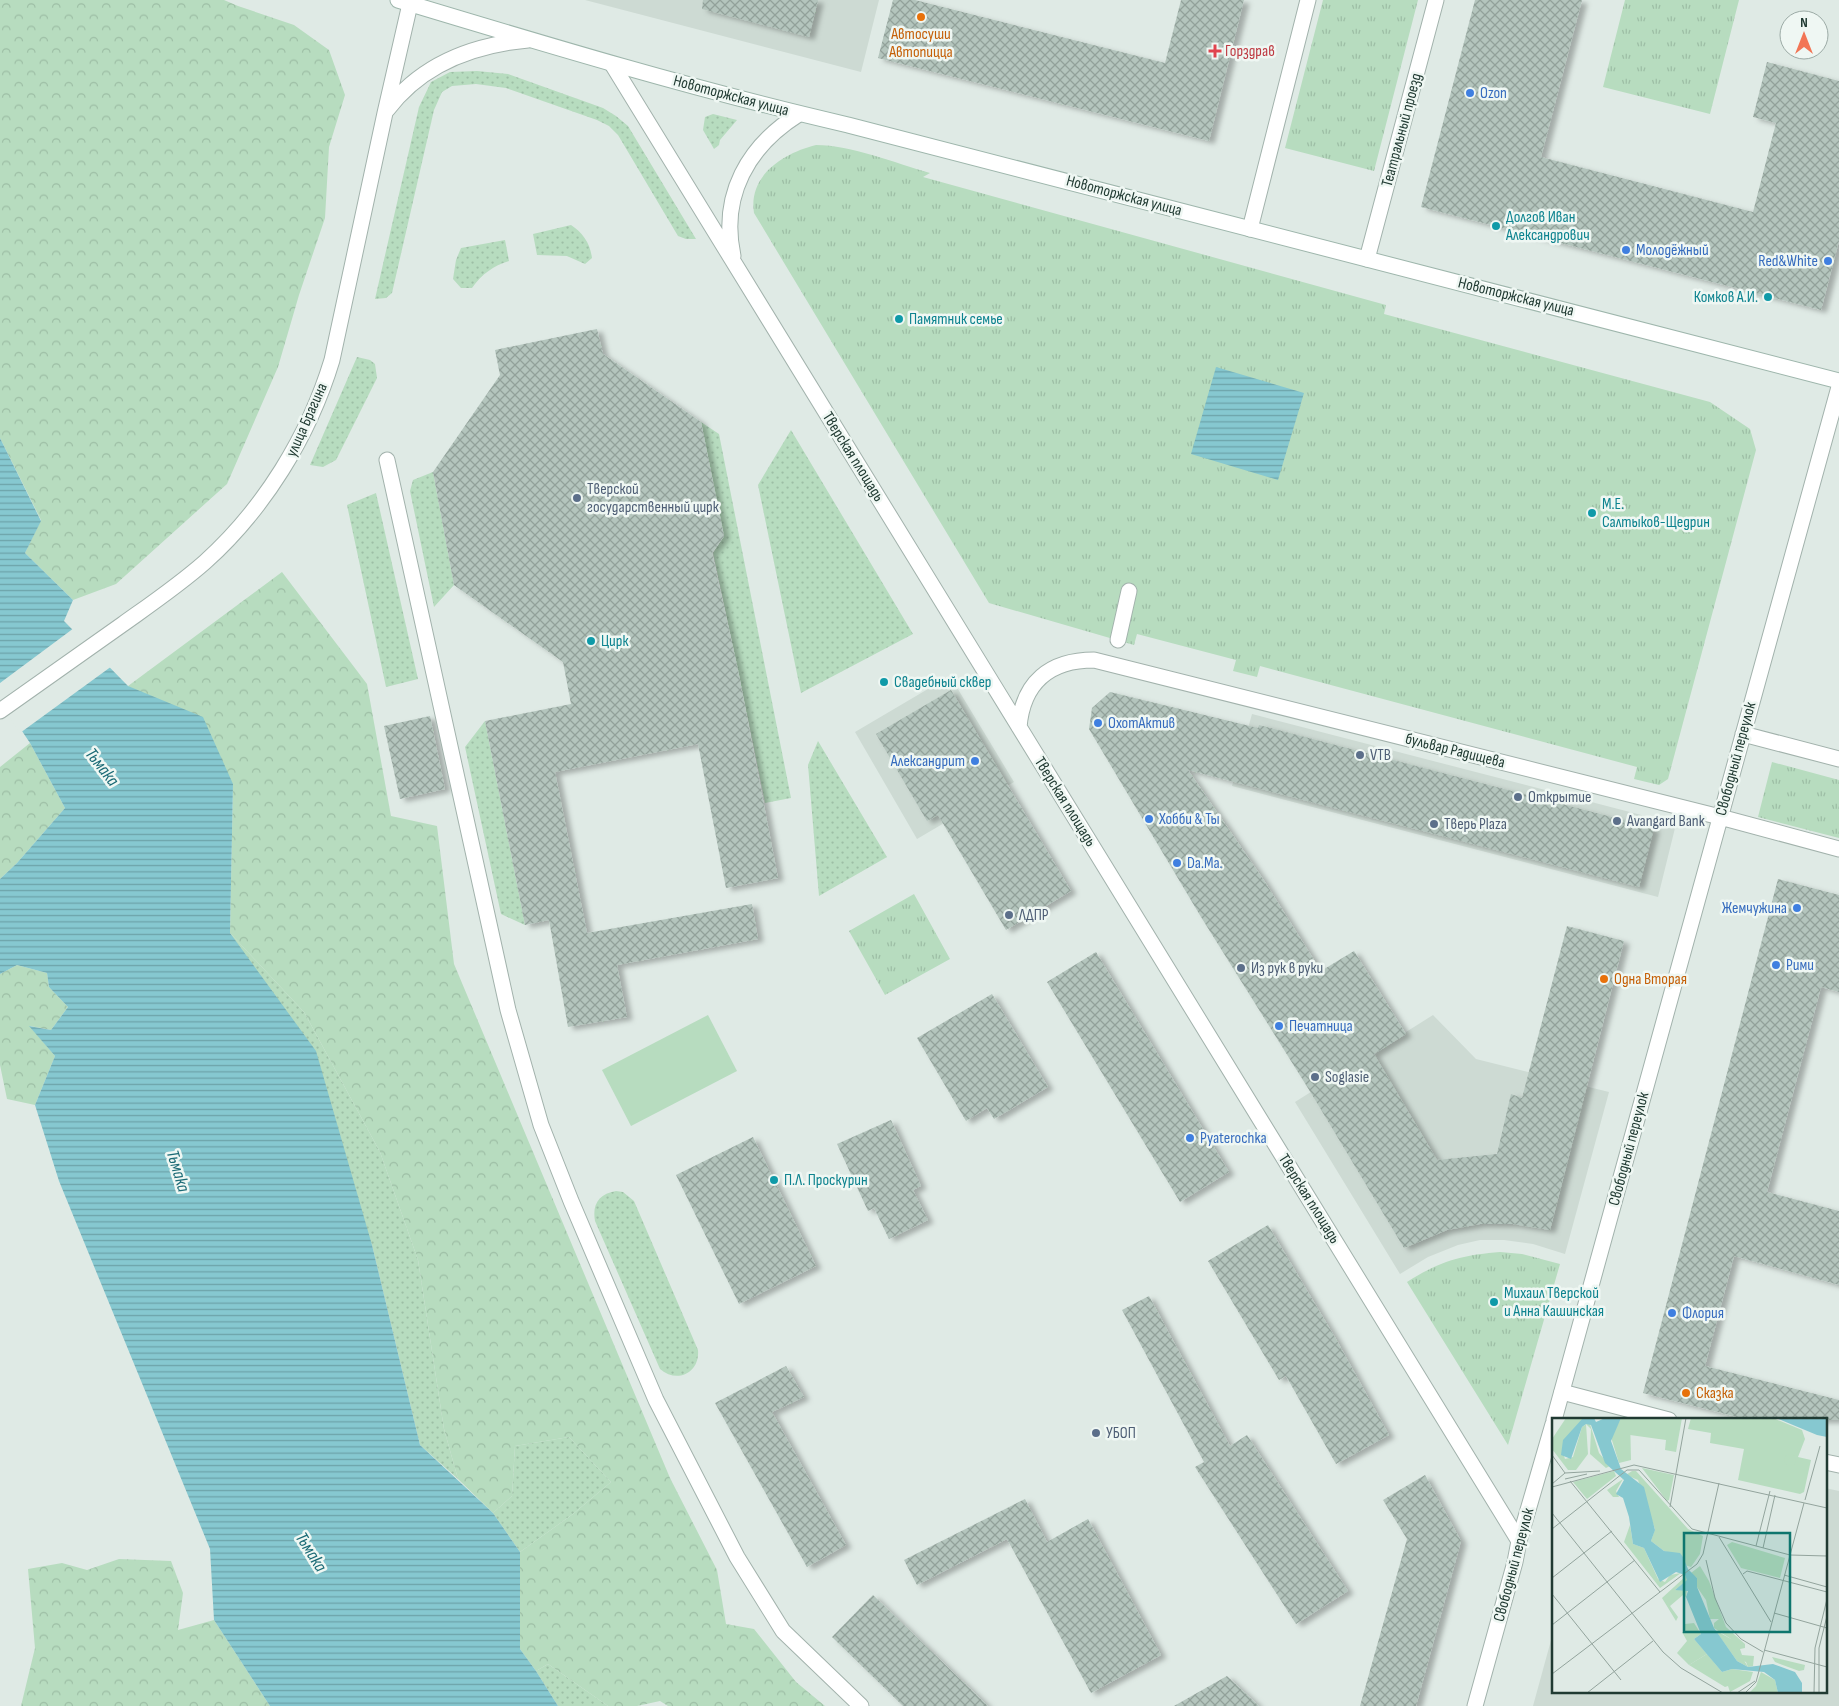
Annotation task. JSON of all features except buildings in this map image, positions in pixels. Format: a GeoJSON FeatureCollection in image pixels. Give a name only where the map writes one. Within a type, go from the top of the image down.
{"type":"FeatureCollection","features":[{"type":"Feature","properties":{"kind":"street"},"geometry":{"type":"LineString","coordinates":[[1250,229],[1308,0]]}},
{"type":"Feature","properties":{"kind":"street","name":"Театральный проезд"},"geometry":{"type":"LineString","coordinates":[[1367,259],[1436,0]]}},
{"type":"Feature","properties":{"kind":"street","name":"Новоторжская улица"},"geometry":{"type":"LineString","coordinates":[[406,1],[528,40],[798,114],[857,127],[1839,381]]}},
{"type":"Feature","properties":{"kind":"street","name":"улица Брагина"},"geometry":{"type":"LineString","coordinates":[[0,711],[204,563],[241,524],[281,473],[301,437],[332,360],[385,113],[406,1]]}},
{"type":"Feature","properties":{"kind":"street"},"geometry":{"type":"LineString","coordinates":[[385,113],[413,83],[442,63],[492,44],[528,40]]}},
{"type":"Feature","properties":{"kind":"street","name":"Тверская площадь"},"geometry":{"type":"LineString","coordinates":[[612,64],[1519,1541]]}},
{"type":"Feature","properties":{"kind":"street"},"geometry":{"type":"LineString","coordinates":[[735,263],[730,239],[731,213],[740,177],[752,156],[768,136],[798,114]]}},
{"type":"Feature","properties":{"kind":"street","name":"Свободный переулок"},"geometry":{"type":"LineString","coordinates":[[1555,1418],[1839,386]]}},
{"type":"Feature","properties":{"kind":"street"},"geometry":{"type":"LineString","coordinates":[[387,460],[508,1010],[541,1125],[571,1201],[656,1400],[737,1557],[783,1631],[861,1706]]}},
{"type":"Feature","properties":{"kind":"street"},"geometry":{"type":"LineString","coordinates":[[1118,640],[1129,591]]}},
{"type":"Feature","properties":{"kind":"street","name":"бульвар Радищева"},"geometry":{"type":"LineString","coordinates":[[1019,727],[1021,708],[1029,691],[1041,676],[1066,663],[1094,660],[1720,816],[1839,849]]}},
{"type":"Feature","properties":{"kind":"street"},"geometry":{"type":"LineString","coordinates":[[1743,734],[1839,759]]}},
{"type":"Feature","properties":{"kind":"street"},"geometry":{"type":"LineString","coordinates":[[1562,1392],[1660,1418]]}},
{"type":"Feature","properties":{"kind":"street","name":"Свободный переулок"},"geometry":{"type":"LineString","coordinates":[[1475,1706],[1515,1562],[1519,1541],[1552,1427]]}},
{"type":"Feature","properties":{"kind":"street"},"geometry":{"type":"LineString","coordinates":[[1826,1462],[1839,1465]]}},
{"type":"Feature","properties":{"kind":"shaded area"},"geometry":{"type":"Polygon","coordinates":[[[585,0],[879,0],[861,72],[585,0]]]}},
{"type":"Feature","properties":{"kind":"shaded area"},"geometry":{"type":"Polygon","coordinates":[[[950,676],[1014,782],[917,839],[855,732],[950,676]]]}},
{"type":"Feature","properties":{"kind":"shaded area"},"geometry":{"type":"Polygon","coordinates":[[[1252,714],[1676,824],[1658,897],[1232,786],[1252,714]]]}},
{"type":"Feature","properties":{"kind":"shaded area"},"geometry":{"type":"Polygon","coordinates":[[[1433,1015],[1476,1059],[1609,1092],[1565,1254],[1533,1244],[1504,1240],[1480,1240],[1458,1245],[1428,1257],[1400,1274],[1295,1102],[1433,1015]]]}},
{"type":"Feature","properties":{"kind":"shaded area"},"geometry":{"type":"Polygon","coordinates":[[[1826,1488],[1839,1491],[1839,1706],[1533,1706],[1552,1637],[1552,1694],[1826,1694],[1826,1488]]]}},
{"type":"Feature","properties":{"kind":"green space"},"geometry":{"type":"Polygon","coordinates":[[[0,0],[224,0],[294,25],[329,50],[345,95],[329,147],[325,218],[299,295],[278,367],[227,484],[116,584],[73,600],[25,553],[41,520],[0,438],[0,0]]]}},
{"type":"Feature","properties":{"kind":"green space"},"geometry":{"type":"Polygon","coordinates":[[[1323,0],[1418,0],[1374,171],[1285,148],[1323,0]]]}},
{"type":"Feature","properties":{"kind":"green space"},"geometry":{"type":"Polygon","coordinates":[[[1625,0],[1739,0],[1710,114],[1603,87],[1625,0]]]}},
{"type":"Feature","properties":{"kind":"green space"},"geometry":{"type":"Polygon","coordinates":[[[477,71],[508,74],[603,108],[616,116],[628,126],[696,239],[686,239],[678,236],[618,135],[609,126],[506,88],[476,84],[452,86],[442,92],[434,110],[392,293],[386,298],[375,299],[419,107],[431,82],[450,72],[477,71]]]}},
{"type":"Feature","properties":{"kind":"green space"},"geometry":{"type":"Polygon","coordinates":[[[713,114],[737,120],[714,149],[703,130],[705,117],[713,114]]]}},
{"type":"Feature","properties":{"kind":"green space"},"geometry":{"type":"Polygon","coordinates":[[[816,145],[844,148],[873,155],[930,173],[923,177],[1386,305],[1384,314],[1710,402],[1750,429],[1756,450],[1668,779],[1659,785],[1634,779],[1637,767],[1260,666],[1257,677],[1233,671],[1236,660],[1137,634],[1134,645],[989,603],[754,213],[754,199],[757,187],[771,168],[792,154],[816,145]]]}},
{"type":"Feature","properties":{"kind":"green space"},"geometry":{"type":"Polygon","coordinates":[[[571,225],[585,239],[590,248],[592,258],[585,264],[567,256],[537,255],[533,234],[571,225]]]}},
{"type":"Feature","properties":{"kind":"green space"},"geometry":{"type":"Polygon","coordinates":[[[505,240],[509,261],[488,271],[472,288],[461,288],[453,279],[456,260],[461,248],[505,240]]]}},
{"type":"Feature","properties":{"kind":"green space"},"geometry":{"type":"Polygon","coordinates":[[[357,357],[370,360],[375,364],[377,378],[336,460],[323,467],[310,465],[357,357]]]}},
{"type":"Feature","properties":{"kind":"green space"},"geometry":{"type":"Polygon","coordinates":[[[701,422],[719,434],[791,798],[765,803],[713,553],[724,536],[701,422]]]}},
{"type":"Feature","properties":{"kind":"green space"},"geometry":{"type":"Polygon","coordinates":[[[791,430],[913,634],[801,693],[758,485],[791,430]]]}},
{"type":"Feature","properties":{"kind":"green space"},"geometry":{"type":"Polygon","coordinates":[[[433,472],[454,585],[434,607],[410,491],[413,480],[433,472]]]}},
{"type":"Feature","properties":{"kind":"green space"},"geometry":{"type":"Polygon","coordinates":[[[376,493],[418,679],[386,687],[347,505],[376,493]]]}},
{"type":"Feature","properties":{"kind":"green space"},"geometry":{"type":"Polygon","coordinates":[[[282,572],[367,684],[391,816],[437,826],[454,964],[670,1478],[717,1570],[726,1624],[754,1629],[796,1682],[825,1706],[668,1706],[660,1701],[637,1706],[608,1706],[548,1664],[536,1671],[520,1649],[520,1552],[573,1514],[611,1482],[569,1437],[515,1446],[512,1496],[493,1513],[458,1479],[444,1429],[418,1260],[380,1152],[304,1012],[230,933],[233,784],[128,686],[282,572]]]}},
{"type":"Feature","properties":{"kind":"green space"},"geometry":{"type":"Polygon","coordinates":[[[485,721],[525,925],[501,914],[465,747],[485,721]]]}},
{"type":"Feature","properties":{"kind":"green space"},"geometry":{"type":"Polygon","coordinates":[[[818,741],[887,857],[819,896],[808,765],[818,741]]]}},
{"type":"Feature","properties":{"kind":"green space"},"geometry":{"type":"Polygon","coordinates":[[[30,743],[65,808],[17,863],[0,879],[0,767],[30,743]]]}},
{"type":"Feature","properties":{"kind":"green space"},"geometry":{"type":"Polygon","coordinates":[[[1772,762],[1839,780],[1839,838],[1758,817],[1772,762]]]}},
{"type":"Feature","properties":{"kind":"green space"},"geometry":{"type":"Polygon","coordinates":[[[914,894],[950,959],[885,995],[849,931],[914,894]]]}},
{"type":"Feature","properties":{"kind":"green space"},"geometry":{"type":"Polygon","coordinates":[[[230,933],[304,1012],[380,1152],[418,1260],[444,1429],[458,1479],[420,1445],[372,1245],[230,933]]]}},
{"type":"Feature","properties":{"kind":"green space"},"geometry":{"type":"Polygon","coordinates":[[[17,965],[47,973],[49,987],[68,1007],[51,1030],[30,1026],[55,1056],[35,1105],[7,1099],[0,1065],[0,974],[17,965]]]}},
{"type":"Feature","properties":{"kind":"green space"},"geometry":{"type":"Polygon","coordinates":[[[708,1015],[737,1071],[631,1126],[602,1070],[708,1015]]]}},
{"type":"Feature","properties":{"kind":"green space"},"geometry":{"type":"Polygon","coordinates":[[[610,1192],[623,1192],[634,1201],[698,1350],[698,1358],[695,1365],[686,1374],[673,1376],[660,1369],[595,1221],[594,1215],[598,1201],[610,1192]]]}},
{"type":"Feature","properties":{"kind":"green space"},"geometry":{"type":"Polygon","coordinates":[[[1500,1252],[1522,1254],[1560,1264],[1508,1445],[1407,1282],[1430,1269],[1452,1260],[1500,1252]]]}},
{"type":"Feature","properties":{"kind":"green space"},"geometry":{"type":"Polygon","coordinates":[[[569,1437],[611,1482],[573,1514],[520,1552],[493,1513],[512,1496],[515,1446],[569,1437]]]}},
{"type":"Feature","properties":{"kind":"green space"},"geometry":{"type":"Polygon","coordinates":[[[119,1559],[171,1561],[183,1593],[178,1630],[214,1620],[270,1706],[21,1706],[35,1648],[28,1569],[62,1563],[87,1570],[119,1559]]]}},
{"type":"Feature","properties":{"kind":"green space"},"geometry":{"type":"Polygon","coordinates":[[[548,1664],[608,1706],[558,1706],[536,1671],[548,1664]]]}},
{"type":"Feature","properties":{"kind":"water"},"geometry":{"type":"Polygon","coordinates":[[[1216,367],[1304,393],[1278,480],[1191,454],[1216,367]]]}},
{"type":"Feature","properties":{"kind":"water","name":"Тьмака"},"geometry":{"type":"Polygon","coordinates":[[[0,438],[41,521],[25,553],[73,600],[64,621],[128,686],[203,717],[233,784],[230,933],[316,1051],[372,1245],[420,1445],[493,1513],[520,1552],[520,1649],[558,1706],[270,1706],[214,1620],[210,1549],[59,1181],[35,1105],[55,1056],[29,1026],[51,1030],[68,1007],[49,987],[47,973],[17,965],[0,974],[0,879],[17,863],[65,808],[30,743],[12,716],[0,712],[0,438]]]}},
{"type":"Feature","properties":{"kind":"pier"},"geometry":{"type":"Polygon","coordinates":[[[74,628],[112,666],[20,733],[10,718],[0,714],[0,683],[74,628]]]}},
{"type":"Feature","properties":{"kind":"place","name":"Автосуши Автопицца"},"geometry":{"type":"Point","coordinates":[921,17]}},
{"type":"Feature","properties":{"kind":"place","name":"Горздрав"},"geometry":{"type":"Point","coordinates":[1215,51]}},
{"type":"Feature","properties":{"kind":"place","name":"Ozon"},"geometry":{"type":"Point","coordinates":[1470,93]}},
{"type":"Feature","properties":{"kind":"place","name":"Долгов Иван Александрович"},"geometry":{"type":"Point","coordinates":[1496,226]}},
{"type":"Feature","properties":{"kind":"place","name":"Молодёжный"},"geometry":{"type":"Point","coordinates":[1626,250]}},
{"type":"Feature","properties":{"kind":"place","name":"Red&White"},"geometry":{"type":"Point","coordinates":[1828,261]}},
{"type":"Feature","properties":{"kind":"place","name":"Комков А.И."},"geometry":{"type":"Point","coordinates":[1768,297]}},
{"type":"Feature","properties":{"kind":"place","name":"Памятник семье"},"geometry":{"type":"Point","coordinates":[899,319]}},
{"type":"Feature","properties":{"kind":"place","name":"Тверской государственный цирк"},"geometry":{"type":"Point","coordinates":[577,498]}},
{"type":"Feature","properties":{"kind":"place","name":"М.Е. Салтыков-Щедрин"},"geometry":{"type":"Point","coordinates":[1592,513]}},
{"type":"Feature","properties":{"kind":"place","name":"Цирк"},"geometry":{"type":"Point","coordinates":[591,641]}},
{"type":"Feature","properties":{"kind":"place","name":"Свадебный сквер"},"geometry":{"type":"Point","coordinates":[884,682]}},
{"type":"Feature","properties":{"kind":"place","name":"ОхотАктив"},"geometry":{"type":"Point","coordinates":[1098,723]}},
{"type":"Feature","properties":{"kind":"place","name":"VTB"},"geometry":{"type":"Point","coordinates":[1360,755]}},
{"type":"Feature","properties":{"kind":"place","name":"Александрит"},"geometry":{"type":"Point","coordinates":[975,761]}},
{"type":"Feature","properties":{"kind":"place","name":"Открытие"},"geometry":{"type":"Point","coordinates":[1518,797]}},
{"type":"Feature","properties":{"kind":"place","name":"Хобби & Ты"},"geometry":{"type":"Point","coordinates":[1149,819]}},
{"type":"Feature","properties":{"kind":"place","name":"Avangard Bank"},"geometry":{"type":"Point","coordinates":[1617,821]}},
{"type":"Feature","properties":{"kind":"place","name":"Тверь Plaza"},"geometry":{"type":"Point","coordinates":[1434,824]}},
{"type":"Feature","properties":{"kind":"place","name":"Da.Ma."},"geometry":{"type":"Point","coordinates":[1177,863]}},
{"type":"Feature","properties":{"kind":"place","name":"Жемчужина"},"geometry":{"type":"Point","coordinates":[1797,908]}},
{"type":"Feature","properties":{"kind":"place","name":"ЛДПР"},"geometry":{"type":"Point","coordinates":[1009,915]}},
{"type":"Feature","properties":{"kind":"place","name":"Рими"},"geometry":{"type":"Point","coordinates":[1776,965]}},
{"type":"Feature","properties":{"kind":"place","name":"Из рук в руки"},"geometry":{"type":"Point","coordinates":[1241,968]}},
{"type":"Feature","properties":{"kind":"place","name":"Одна Вторая"},"geometry":{"type":"Point","coordinates":[1604,979]}},
{"type":"Feature","properties":{"kind":"place","name":"Печатница"},"geometry":{"type":"Point","coordinates":[1279,1026]}},
{"type":"Feature","properties":{"kind":"place","name":"Soglasie"},"geometry":{"type":"Point","coordinates":[1315,1077]}},
{"type":"Feature","properties":{"kind":"place","name":"Pyaterochka"},"geometry":{"type":"Point","coordinates":[1190,1138]}},
{"type":"Feature","properties":{"kind":"place","name":"П.Л. Проскурин"},"geometry":{"type":"Point","coordinates":[774,1180]}},
{"type":"Feature","properties":{"kind":"place","name":"Михаил Тверской и Анна Кашинская"},"geometry":{"type":"Point","coordinates":[1494,1302]}},
{"type":"Feature","properties":{"kind":"place","name":"Флория"},"geometry":{"type":"Point","coordinates":[1672,1313]}},
{"type":"Feature","properties":{"kind":"place","name":"Сказка"},"geometry":{"type":"Point","coordinates":[1686,1393]}},
{"type":"Feature","properties":{"kind":"place","name":"УБОП"},"geometry":{"type":"Point","coordinates":[1096,1433]}}]}
